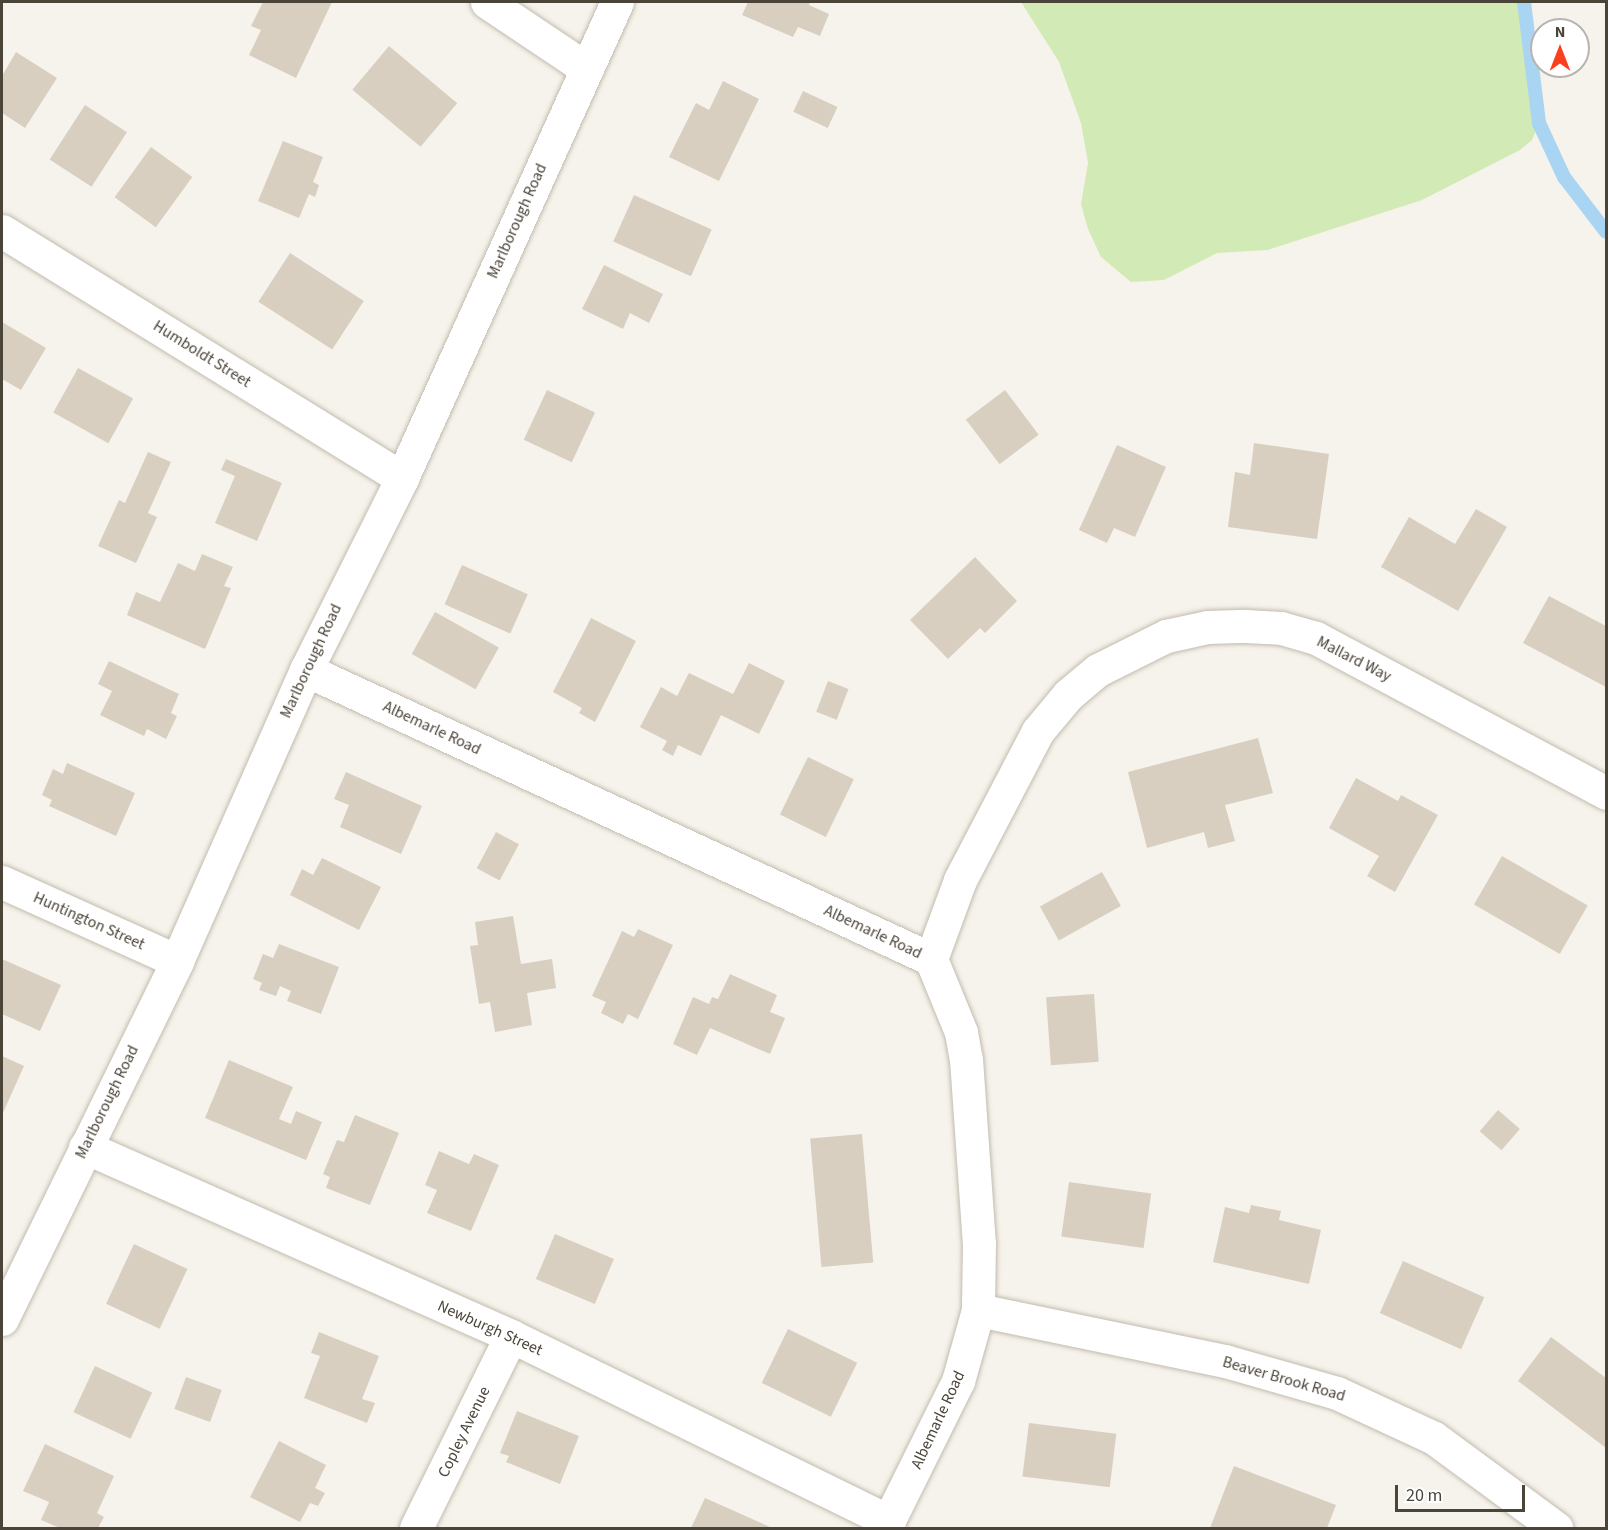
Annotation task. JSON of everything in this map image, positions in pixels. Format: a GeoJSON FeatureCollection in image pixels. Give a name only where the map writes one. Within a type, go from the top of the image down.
{"type":"FeatureCollection","features":[{"type":"Feature","properties":{"kind":"street"},"geometry":{"type":"LineString","coordinates":[[487,2],[584,68]]}},
{"type":"Feature","properties":{"kind":"street","name":"Marlborough Road"},"geometry":{"type":"LineString","coordinates":[[2,1319],[177,961],[306,670],[402,478],[584,68],[617,2]]}},
{"type":"Feature","properties":{"kind":"street","name":"Humboldt Street"},"geometry":{"type":"LineString","coordinates":[[2,231],[402,478]]}},
{"type":"Feature","properties":{"kind":"street","name":"Mallard Way"},"geometry":{"type":"LineString","coordinates":[[931,959],[960,880],[1038,731],[1068,695],[1098,670],[1166,636],[1208,627],[1245,626],[1281,628],[1316,638],[1606,792]]}},
{"type":"Feature","properties":{"kind":"street","name":"Albemarle Road"},"geometry":{"type":"LineString","coordinates":[[306,670],[931,959],[961,1032],[966,1059],[979,1243],[978,1310],[958,1381],[887,1525]]}},
{"type":"Feature","properties":{"kind":"street","name":"Huntington Street"},"geometry":{"type":"LineString","coordinates":[[2,882],[177,961]]}},
{"type":"Feature","properties":{"kind":"street","name":"Newburgh Street"},"geometry":{"type":"LineString","coordinates":[[85,1147],[511,1336],[887,1525]]}},
{"type":"Feature","properties":{"kind":"street","name":"Beaver Brook Road"},"geometry":{"type":"LineString","coordinates":[[978,1310],[1226,1361],[1337,1393],[1434,1438],[1556,1528]]}},
{"type":"Feature","properties":{"kind":"street","name":"Copley Avenue"},"geometry":{"type":"LineString","coordinates":[[416,1528],[511,1336]]}},
{"type":"Feature","properties":{"kind":"green space"},"geometry":{"type":"Polygon","coordinates":[[[1021,2],[1524,2],[1530,50],[1530,78],[1533,78],[1539,123],[1532,140],[1520,150],[1422,200],[1268,250],[1217,253],[1164,280],[1131,282],[1101,257],[1088,229],[1081,204],[1088,163],[1081,123],[1059,62],[1021,2]]]}},
{"type":"Feature","properties":{"kind":"building"},"geometry":{"type":"Polygon","coordinates":[[[263,2],[332,2],[296,78],[249,55],[261,30],[251,26],[263,2]]]}},
{"type":"Feature","properties":{"kind":"building"},"geometry":{"type":"Polygon","coordinates":[[[748,2],[810,2],[809,5],[829,14],[820,36],[798,27],[793,37],[742,15],[748,2]]]}},
{"type":"Feature","properties":{"kind":"building"},"geometry":{"type":"Polygon","coordinates":[[[389,46],[457,103],[421,147],[352,90],[389,46]]]}},
{"type":"Feature","properties":{"kind":"building"},"geometry":{"type":"Polygon","coordinates":[[[16,52],[57,78],[25,128],[2,113],[2,76],[16,52]]]}},
{"type":"Feature","properties":{"kind":"building"},"geometry":{"type":"Polygon","coordinates":[[[723,81],[759,99],[719,181],[669,157],[696,103],[709,110],[723,81]]]}},
{"type":"Feature","properties":{"kind":"building"},"geometry":{"type":"Polygon","coordinates":[[[803,91],[837,107],[828,128],[793,112],[803,91]]]}},
{"type":"Feature","properties":{"kind":"building"},"geometry":{"type":"Polygon","coordinates":[[[85,105],[127,132],[92,187],[50,160],[85,105]]]}},
{"type":"Feature","properties":{"kind":"building"},"geometry":{"type":"Polygon","coordinates":[[[283,141],[323,157],[313,182],[319,185],[315,197],[309,194],[299,218],[258,201],[283,141]]]}},
{"type":"Feature","properties":{"kind":"building"},"geometry":{"type":"Polygon","coordinates":[[[151,147],[192,177],[156,227],[115,197],[151,147]]]}},
{"type":"Feature","properties":{"kind":"building"},"geometry":{"type":"Polygon","coordinates":[[[634,195],[712,230],[691,276],[613,242],[634,195]]]}},
{"type":"Feature","properties":{"kind":"building"},"geometry":{"type":"Polygon","coordinates":[[[290,253],[364,301],[332,350],[258,302],[290,253]]]}},
{"type":"Feature","properties":{"kind":"building"},"geometry":{"type":"Polygon","coordinates":[[[604,265],[663,294],[649,323],[630,313],[623,329],[582,309],[604,265]]]}},
{"type":"Feature","properties":{"kind":"building"},"geometry":{"type":"Polygon","coordinates":[[[2,322],[46,348],[21,390],[2,379],[2,322]]]}},
{"type":"Feature","properties":{"kind":"building"},"geometry":{"type":"Polygon","coordinates":[[[78,368],[133,399],[108,443],[53,413],[78,368]]]}},
{"type":"Feature","properties":{"kind":"building"},"geometry":{"type":"Polygon","coordinates":[[[547,390],[595,412],[572,462],[524,440],[547,390]]]}},
{"type":"Feature","properties":{"kind":"building"},"geometry":{"type":"Polygon","coordinates":[[[1005,390],[1039,435],[1000,464],[966,419],[1005,390]]]}},
{"type":"Feature","properties":{"kind":"building"},"geometry":{"type":"Polygon","coordinates":[[[1254,443],[1329,454],[1317,539],[1228,527],[1235,472],[1250,475],[1254,443]]]}},
{"type":"Feature","properties":{"kind":"building"},"geometry":{"type":"Polygon","coordinates":[[[1117,445],[1166,467],[1135,537],[1114,528],[1107,543],[1079,530],[1117,445]]]}},
{"type":"Feature","properties":{"kind":"building"},"geometry":{"type":"Polygon","coordinates":[[[148,452],[171,462],[148,513],[157,517],[136,563],[98,546],[119,500],[125,503],[148,452]]]}},
{"type":"Feature","properties":{"kind":"building"},"geometry":{"type":"Polygon","coordinates":[[[226,459],[282,483],[257,541],[215,523],[235,476],[221,470],[226,459]]]}},
{"type":"Feature","properties":{"kind":"building"},"geometry":{"type":"Polygon","coordinates":[[[1476,509],[1507,527],[1458,611],[1381,567],[1409,517],[1455,544],[1476,509]]]}},
{"type":"Feature","properties":{"kind":"building"},"geometry":{"type":"Polygon","coordinates":[[[202,554],[233,567],[224,586],[231,588],[205,649],[127,615],[136,592],[160,602],[178,563],[195,571],[202,554]]]}},
{"type":"Feature","properties":{"kind":"building"},"geometry":{"type":"Polygon","coordinates":[[[975,557],[1017,601],[985,633],[980,628],[948,659],[910,620],[975,557]]]}},
{"type":"Feature","properties":{"kind":"building"},"geometry":{"type":"Polygon","coordinates":[[[462,565],[528,594],[510,634],[445,604],[462,565]]]}},
{"type":"Feature","properties":{"kind":"building"},"geometry":{"type":"Polygon","coordinates":[[[1549,596],[1606,626],[1606,687],[1523,643],[1549,596]]]}},
{"type":"Feature","properties":{"kind":"building"},"geometry":{"type":"Polygon","coordinates":[[[435,612],[499,647],[476,689],[412,654],[435,612]]]}},
{"type":"Feature","properties":{"kind":"building"},"geometry":{"type":"Polygon","coordinates":[[[591,618],[636,641],[595,722],[579,713],[582,708],[553,692],[591,618]]]}},
{"type":"Feature","properties":{"kind":"building"},"geometry":{"type":"Polygon","coordinates":[[[109,661],[179,694],[171,713],[177,716],[166,739],[147,729],[144,736],[100,715],[112,691],[98,684],[109,661]]]}},
{"type":"Feature","properties":{"kind":"building"},"geometry":{"type":"Polygon","coordinates":[[[749,663],[785,681],[759,734],[721,715],[701,756],[678,745],[673,756],[662,750],[667,741],[640,727],[661,687],[677,696],[689,673],[733,694],[749,663]]]}},
{"type":"Feature","properties":{"kind":"building"},"geometry":{"type":"Polygon","coordinates":[[[828,681],[849,689],[837,720],[816,712],[828,681]]]}},
{"type":"Feature","properties":{"kind":"building"},"geometry":{"type":"Polygon","coordinates":[[[1258,738],[1273,793],[1225,805],[1235,841],[1208,848],[1204,832],[1147,848],[1128,772],[1258,738]]]}},
{"type":"Feature","properties":{"kind":"building"},"geometry":{"type":"Polygon","coordinates":[[[808,757],[854,779],[826,837],[780,815],[808,757]]]}},
{"type":"Feature","properties":{"kind":"building"},"geometry":{"type":"Polygon","coordinates":[[[67,763],[135,793],[116,836],[49,806],[52,800],[42,795],[53,769],[63,774],[67,763]]]}},
{"type":"Feature","properties":{"kind":"building"},"geometry":{"type":"Polygon","coordinates":[[[346,772],[422,806],[401,854],[340,827],[349,805],[334,799],[346,772]]]}},
{"type":"Feature","properties":{"kind":"building"},"geometry":{"type":"Polygon","coordinates":[[[1356,778],[1398,801],[1401,795],[1438,815],[1395,892],[1367,876],[1379,856],[1329,828],[1356,778]]]}},
{"type":"Feature","properties":{"kind":"building"},"geometry":{"type":"Polygon","coordinates":[[[496,832],[519,844],[500,880],[477,868],[496,832]]]}},
{"type":"Feature","properties":{"kind":"building"},"geometry":{"type":"Polygon","coordinates":[[[1502,856],[1588,906],[1560,954],[1474,904],[1502,856]]]}},
{"type":"Feature","properties":{"kind":"building"},"geometry":{"type":"Polygon","coordinates":[[[322,858],[381,887],[359,930],[290,895],[302,869],[313,875],[322,858]]]}},
{"type":"Feature","properties":{"kind":"building"},"geometry":{"type":"Polygon","coordinates":[[[1102,872],[1121,906],[1059,941],[1040,906],[1102,872]]]}},
{"type":"Feature","properties":{"kind":"building"},"geometry":{"type":"Polygon","coordinates":[[[513,916],[521,964],[552,959],[556,988],[527,993],[532,1025],[495,1032],[490,1002],[479,1004],[470,946],[478,945],[475,922],[513,916]]]}},
{"type":"Feature","properties":{"kind":"building"},"geometry":{"type":"Polygon","coordinates":[[[638,929],[673,945],[638,1019],[628,1014],[623,1024],[601,1013],[606,1002],[592,996],[622,931],[634,937],[638,929]]]}},
{"type":"Feature","properties":{"kind":"building"},"geometry":{"type":"Polygon","coordinates":[[[279,944],[339,967],[321,1014],[287,1001],[291,991],[280,986],[276,996],[259,990],[262,983],[253,979],[263,954],[273,958],[279,944]]]}},
{"type":"Feature","properties":{"kind":"building"},"geometry":{"type":"Polygon","coordinates":[[[2,959],[61,985],[40,1031],[2,1014],[2,959]]]}},
{"type":"Feature","properties":{"kind":"building"},"geometry":{"type":"Polygon","coordinates":[[[730,974],[777,995],[770,1012],[785,1018],[770,1054],[710,1028],[697,1055],[673,1044],[693,997],[709,1004],[712,997],[718,999],[730,974]]]}},
{"type":"Feature","properties":{"kind":"building"},"geometry":{"type":"Polygon","coordinates":[[[1094,994],[1099,1062],[1051,1065],[1046,997],[1094,994]]]}},
{"type":"Feature","properties":{"kind":"building"},"geometry":{"type":"Polygon","coordinates":[[[2,1056],[24,1066],[2,1115],[2,1056]]]}},
{"type":"Feature","properties":{"kind":"building"},"geometry":{"type":"Polygon","coordinates":[[[229,1060],[293,1087],[279,1119],[291,1124],[296,1111],[322,1122],[306,1160],[205,1118],[229,1060]]]}},
{"type":"Feature","properties":{"kind":"building"},"geometry":{"type":"Polygon","coordinates":[[[1498,1110],[1520,1129],[1502,1150],[1480,1131],[1498,1110]]]}},
{"type":"Feature","properties":{"kind":"building"},"geometry":{"type":"Polygon","coordinates":[[[355,1115],[399,1133],[370,1205],[326,1188],[330,1177],[323,1174],[337,1140],[344,1142],[355,1115]]]}},
{"type":"Feature","properties":{"kind":"building"},"geometry":{"type":"Polygon","coordinates":[[[862,1134],[873,1263],[821,1267],[810,1139],[862,1134]]]}},
{"type":"Feature","properties":{"kind":"building"},"geometry":{"type":"Polygon","coordinates":[[[439,1151],[469,1164],[474,1154],[499,1165],[471,1231],[427,1213],[437,1190],[425,1185],[439,1151]]]}},
{"type":"Feature","properties":{"kind":"building"},"geometry":{"type":"Polygon","coordinates":[[[1069,1182],[1151,1194],[1144,1248],[1061,1236],[1069,1182]]]}},
{"type":"Feature","properties":{"kind":"building"},"geometry":{"type":"Polygon","coordinates":[[[1251,1205],[1281,1211],[1279,1220],[1321,1230],[1309,1284],[1213,1262],[1225,1207],[1249,1213],[1251,1205]]]}},
{"type":"Feature","properties":{"kind":"building"},"geometry":{"type":"Polygon","coordinates":[[[555,1234],[614,1259],[595,1304],[536,1279],[555,1234]]]}},
{"type":"Feature","properties":{"kind":"building"},"geometry":{"type":"Polygon","coordinates":[[[134,1244],[187,1269],[160,1329],[106,1304],[134,1244]]]}},
{"type":"Feature","properties":{"kind":"building"},"geometry":{"type":"Polygon","coordinates":[[[1403,1261],[1484,1297],[1461,1349],[1380,1313],[1403,1261]]]}},
{"type":"Feature","properties":{"kind":"building"},"geometry":{"type":"Polygon","coordinates":[[[788,1329],[857,1363],[831,1417],[762,1383],[788,1329]]]}},
{"type":"Feature","properties":{"kind":"building"},"geometry":{"type":"Polygon","coordinates":[[[319,1332],[379,1356],[362,1399],[375,1403],[367,1423],[304,1398],[320,1356],[311,1353],[319,1332]]]}},
{"type":"Feature","properties":{"kind":"building"},"geometry":{"type":"Polygon","coordinates":[[[1551,1337],[1606,1378],[1606,1448],[1518,1381],[1551,1337]]]}},
{"type":"Feature","properties":{"kind":"building"},"geometry":{"type":"Polygon","coordinates":[[[95,1366],[152,1393],[131,1439],[73,1412],[95,1366]]]}},
{"type":"Feature","properties":{"kind":"building"},"geometry":{"type":"Polygon","coordinates":[[[186,1377],[222,1390],[210,1422],[174,1409],[186,1377]]]}},
{"type":"Feature","properties":{"kind":"building"},"geometry":{"type":"Polygon","coordinates":[[[517,1411],[579,1436],[560,1484],[506,1462],[509,1456],[500,1453],[517,1411]]]}},
{"type":"Feature","properties":{"kind":"building"},"geometry":{"type":"Polygon","coordinates":[[[1029,1423],[1116,1434],[1110,1487],[1022,1477],[1029,1423]]]}},
{"type":"Feature","properties":{"kind":"building"},"geometry":{"type":"Polygon","coordinates":[[[279,1441],[326,1465],[315,1488],[325,1493],[318,1506],[310,1503],[300,1522],[250,1497],[279,1441]]]}},
{"type":"Feature","properties":{"kind":"building"},"geometry":{"type":"Polygon","coordinates":[[[45,1444],[114,1476],[97,1513],[104,1517],[98,1528],[60,1528],[41,1520],[49,1502],[23,1491],[45,1444]]]}},
{"type":"Feature","properties":{"kind":"building"},"geometry":{"type":"Polygon","coordinates":[[[1234,1466],[1336,1505],[1327,1528],[1210,1528],[1234,1466]]]}},
{"type":"Feature","properties":{"kind":"building"},"geometry":{"type":"Polygon","coordinates":[[[705,1498],[770,1527],[691,1528],[705,1498]]]}},
{"type":"Feature","properties":{"kind":"waterway"},"geometry":{"type":"LineString","coordinates":[[1524,2],[1539,123],[1564,177],[1606,232]]}}]}
